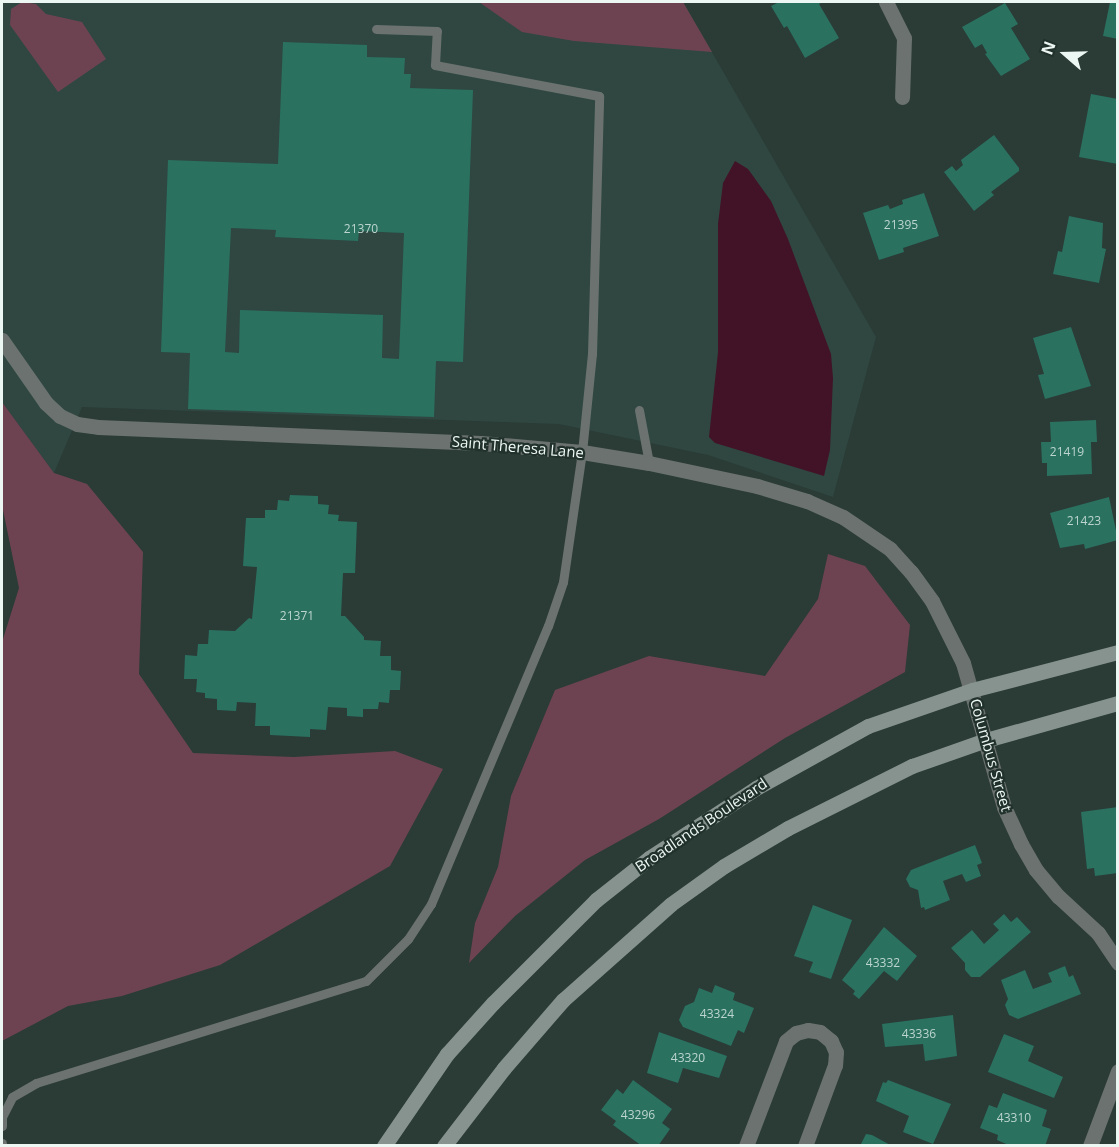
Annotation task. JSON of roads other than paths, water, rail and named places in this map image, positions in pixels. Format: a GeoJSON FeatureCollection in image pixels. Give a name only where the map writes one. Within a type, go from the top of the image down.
{"type":"FeatureCollection","features":[{"type":"Feature","properties":{"kind":"main road","name":"Broadlands Boulevard"},"geometry":{"type":"LineString","coordinates":[[384,1146],[447,1054],[493,1003],[596,900],[649,858],[756,788],[859,731],[972,690],[1118,652]]}},
{"type":"Feature","properties":{"kind":"main road"},"geometry":{"type":"LineString","coordinates":[[444,1146],[504,1068],[563,1000],[618,948],[671,904],[724,866],[788,828],[912,766],[986,740],[1118,703]]}},
{"type":"Feature","properties":{"kind":"street"},"geometry":{"type":"LineString","coordinates":[[886,2],[904,38],[902,97]]}},
{"type":"Feature","properties":{"kind":"street","name":"Saint Theresa Lane"},"geometry":{"type":"LineString","coordinates":[[2,340],[46,403],[60,416],[77,424],[98,427],[481,442],[582,452],[649,463],[757,486],[807,501],[862,529],[890,549],[911,572],[932,601],[963,663],[972,690]]}},
{"type":"Feature","properties":{"kind":"street","name":"Columbus Street"},"geometry":{"type":"LineString","coordinates":[[972,690],[1004,807],[1021,844],[1036,870],[1059,897],[1098,933],[1112,939],[1118,963]]}},
{"type":"Feature","properties":{"kind":"street"},"geometry":{"type":"LineString","coordinates":[[746,1146],[786,1041],[796,1033],[808,1030],[820,1032],[831,1041],[836,1058],[805,1146]]}},
{"type":"Feature","properties":{"kind":"street"},"geometry":{"type":"LineString","coordinates":[[1089,1146],[1118,1071]]}},
{"type":"Feature","properties":{"kind":"lane"},"geometry":{"type":"LineString","coordinates":[[2,1126],[2,1117],[12,1097],[36,1083],[366,981],[408,939],[431,904],[548,626],[563,582],[582,452],[592,354],[599,96],[435,65],[437,31],[376,29]]}},
{"type":"Feature","properties":{"kind":"lane"},"geometry":{"type":"LineString","coordinates":[[639,410],[649,463]]}}]}
